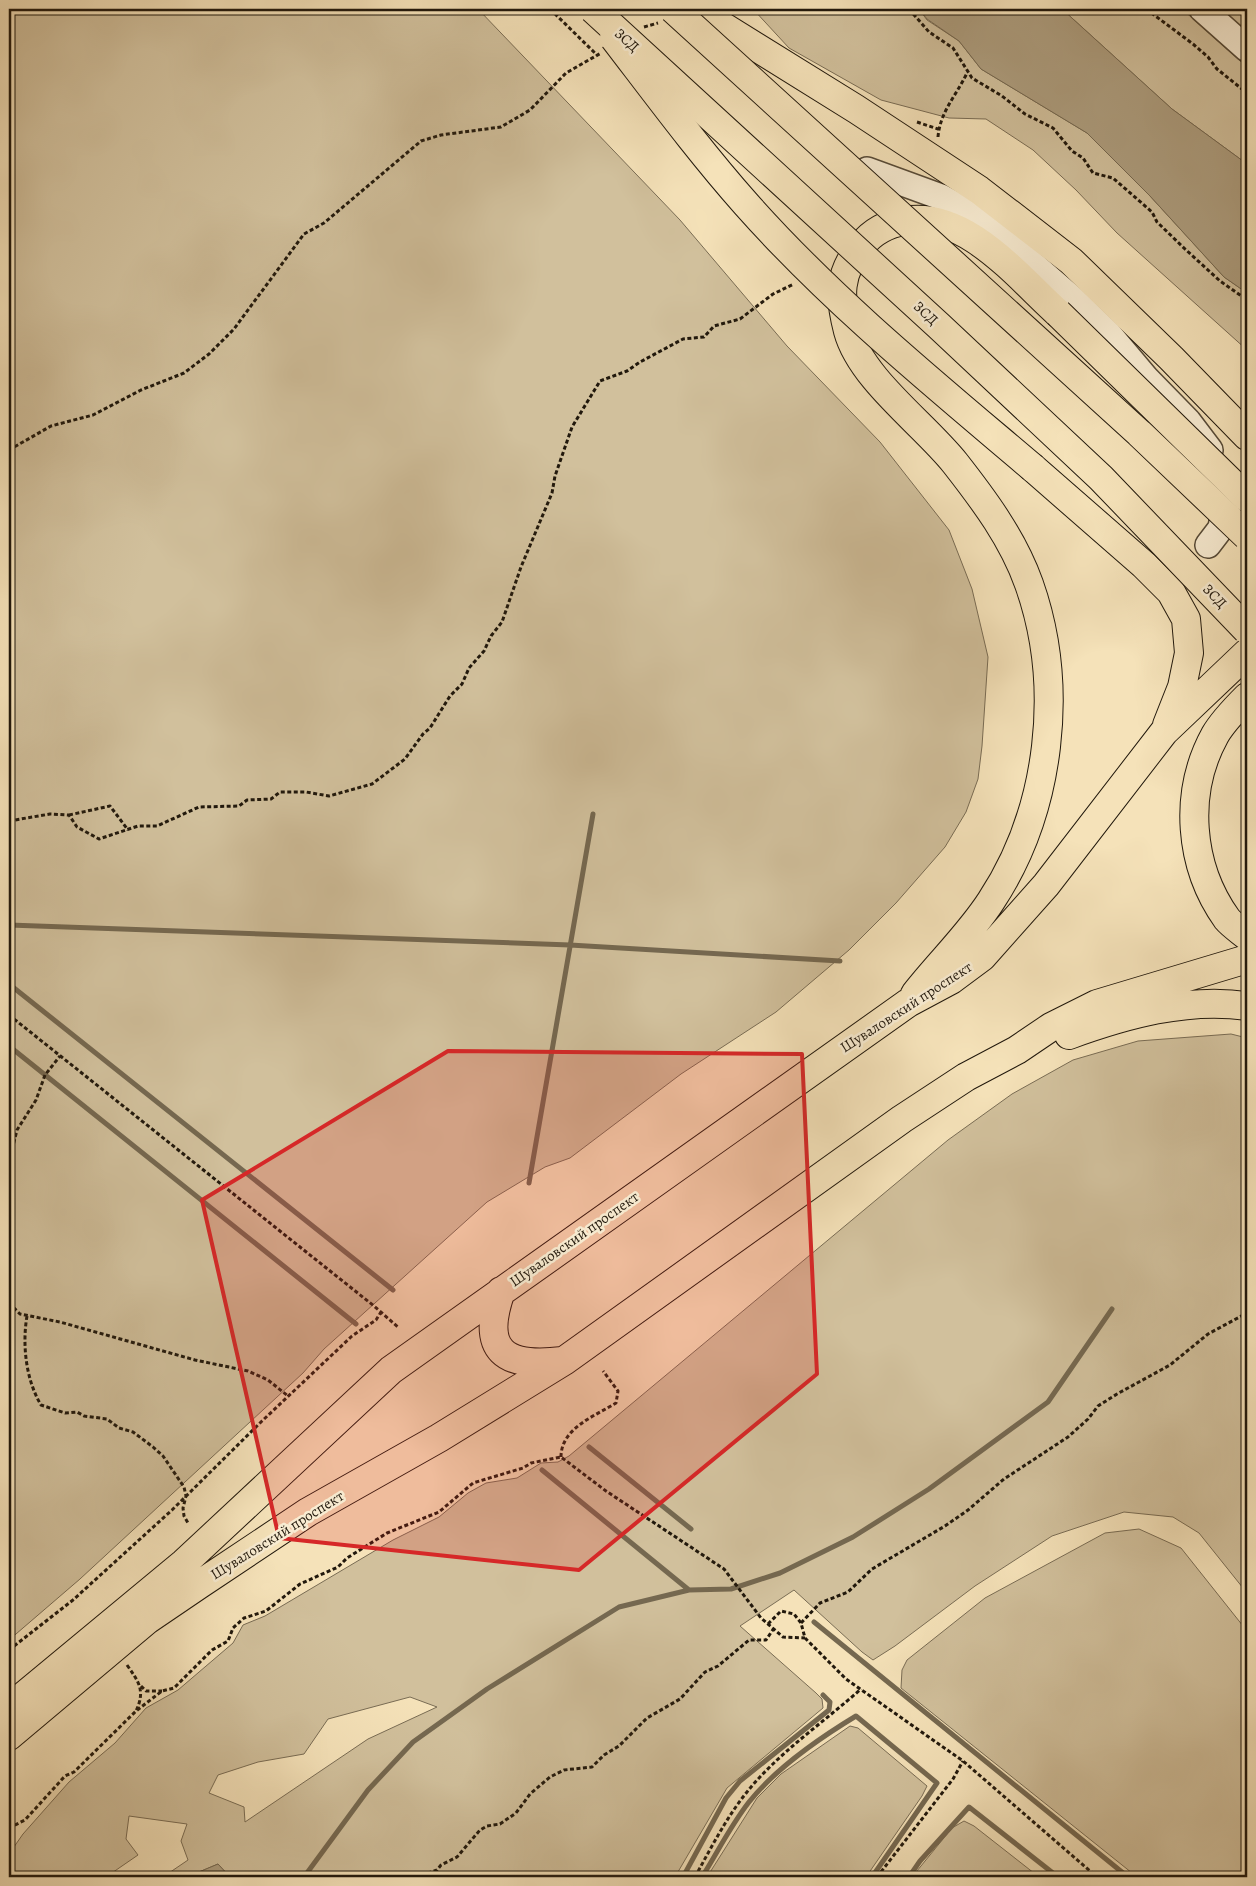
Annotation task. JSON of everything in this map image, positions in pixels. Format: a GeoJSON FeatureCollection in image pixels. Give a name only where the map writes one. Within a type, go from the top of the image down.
{"type":"FeatureCollection","features":[{"type":"Feature","properties":{"kind":"main road"},"geometry":{"type":"LineString","coordinates":[[592,9],[684,129],[746,204],[819,279],[909,363],[1144,565],[1171,592],[1186,619],[1189,653],[1182,687],[1164,732]]}},
{"type":"Feature","properties":{"kind":"main road","name":"ЗСД"},"geometry":{"type":"LineString","coordinates":[[592,9],[939,326],[1102,478],[1247,630]]}},
{"type":"Feature","properties":{"kind":"main road"},"geometry":{"type":"LineString","coordinates":[[695,9],[856,109],[979,190],[1071,261],[1171,358],[1247,436]]}},
{"type":"Feature","properties":{"kind":"main road"},"geometry":{"type":"LineString","coordinates":[[668,14],[1139,433],[1247,536]]}},
{"type":"Feature","properties":{"kind":"main road"},"geometry":{"type":"LineString","coordinates":[[908,1003],[941,961],[964,938],[987,907],[1014,859],[1032,817],[1044,762],[1048,696],[1043,638],[1029,584],[1008,538],[978,493],[951,458],[865,365],[849,335],[842,304],[843,276],[852,257],[868,237],[890,224],[916,219],[941,222],[964,232],[988,249],[1058,313],[1247,498]]}},
{"type":"Feature","properties":{"kind":"main road","name":"Шуваловский проспект"},"geometry":{"type":"LineString","coordinates":[[9,1708],[184,1563],[391,1370],[501,1290],[908,1003],[951,980],[982,957],[1046,885],[1164,732],[1247,654]]}},
{"type":"Feature","properties":{"kind":"main road"},"geometry":{"type":"LineString","coordinates":[[1247,697],[1216,734],[1200,770],[1194,810],[1196,853],[1208,888],[1228,920],[1247,936]]}},
{"type":"Feature","properties":{"kind":"main road","name":"Шуваловский проспект"},"geometry":{"type":"LineString","coordinates":[[9,1736],[147,1620],[308,1512],[439,1438],[564,1361],[902,1119],[966,1077],[1017,1050],[1051,1027],[1097,1004],[1247,959]]}},
{"type":"Feature","properties":{"kind":"main road"},"geometry":{"type":"LineString","coordinates":[[1017,1050],[1143,1012],[1212,1004],[1247,1006]]}},
{"type":"Feature","properties":{"kind":"main road","name":"Шуваловский проспект"},"geometry":{"type":"LineString","coordinates":[[501,1290],[493,1312],[493,1332],[501,1351],[516,1361],[537,1364],[564,1361]]}},
{"type":"Feature","properties":{"kind":"street"},"geometry":{"type":"LineString","coordinates":[[1202,9],[1247,49]]}},
{"type":"Feature","properties":{"kind":"street"},"geometry":{"type":"LineString","coordinates":[[867,170],[941,197],[981,219],[1074,299],[1109,334],[1210,448],[1226,496],[1221,528],[1208,545]]}},
{"type":"Feature","properties":{"kind":"path"},"geometry":{"type":"LineString","coordinates":[[909,9],[929,32],[953,48],[967,73],[1025,114],[1053,128],[1072,151],[1083,158],[1093,173],[1113,178],[1152,212],[1157,222],[1184,249],[1220,281],[1247,300]]}},
{"type":"Feature","properties":{"kind":"path"},"geometry":{"type":"LineString","coordinates":[[1146,9],[1193,44],[1217,68],[1247,93]]}},
{"type":"Feature","properties":{"kind":"path"},"geometry":{"type":"LineString","coordinates":[[635,29],[656,24],[668,14]]}},
{"type":"Feature","properties":{"kind":"path"},"geometry":{"type":"LineString","coordinates":[[9,450],[51,426],[92,415],[141,390],[184,373],[209,354],[234,329],[304,234],[324,223],[421,141],[441,135],[501,127],[530,110],[566,73],[605,50]]}},
{"type":"Feature","properties":{"kind":"path"},"geometry":{"type":"LineString","coordinates":[[937,143],[939,124],[947,106],[967,73]]}},
{"type":"Feature","properties":{"kind":"path"},"geometry":{"type":"LineString","coordinates":[[69,815],[77,827],[99,839],[138,826],[157,826],[199,807],[239,806],[247,800],[271,798],[280,792],[306,792],[329,796],[372,784],[393,770],[405,759],[422,734],[430,728],[444,705],[462,684],[469,668],[484,651],[490,636],[502,622],[520,567],[552,493],[555,476],[572,427],[600,381],[627,371],[683,339],[704,337],[714,326],[740,319],[773,294],[799,280]]}},
{"type":"Feature","properties":{"kind":"path"},"geometry":{"type":"LineString","coordinates":[[9,821],[50,814],[69,815],[110,806],[128,830]]}},
{"type":"Feature","properties":{"kind":"path"},"geometry":{"type":"LineString","coordinates":[[9,1015],[381,1312],[398,1328]]}},
{"type":"Feature","properties":{"kind":"path"},"geometry":{"type":"LineString","coordinates":[[9,1162],[17,1130],[36,1100],[45,1075],[60,1056]]}},
{"type":"Feature","properties":{"kind":"path"},"geometry":{"type":"LineString","coordinates":[[9,1303],[20,1314],[27,1316],[60,1322],[195,1360],[248,1371],[268,1380],[288,1396]]}},
{"type":"Feature","properties":{"kind":"path"},"geometry":{"type":"LineString","coordinates":[[9,1650],[73,1600],[186,1496],[352,1336],[376,1320],[381,1312]]}},
{"type":"Feature","properties":{"kind":"path"},"geometry":{"type":"LineString","coordinates":[[801,1623],[820,1603],[848,1592],[872,1569],[945,1526],[968,1510],[1004,1479],[1068,1437],[1088,1419],[1098,1406],[1170,1365],[1208,1334],[1247,1313]]}},
{"type":"Feature","properties":{"kind":"path"},"geometry":{"type":"LineString","coordinates":[[27,1316],[23,1335],[32,1389],[41,1405],[65,1413],[77,1412],[91,1417],[99,1417],[118,1428],[134,1432],[163,1456],[184,1487],[186,1496],[183,1508],[188,1523]]}},
{"type":"Feature","properties":{"kind":"path"},"geometry":{"type":"LineString","coordinates":[[561,1457],[562,1443],[572,1430],[616,1403],[618,1391],[603,1370]]}},
{"type":"Feature","properties":{"kind":"path"},"geometry":{"type":"LineString","coordinates":[[9,1828],[26,1820],[65,1776],[74,1772],[136,1711],[162,1692],[174,1688],[212,1650],[228,1642],[233,1628],[244,1618],[266,1611],[300,1584],[338,1567],[347,1558],[387,1533],[439,1512],[473,1483],[523,1468],[531,1463],[561,1457],[606,1490],[724,1569],[768,1624],[783,1636],[805,1638]]}},
{"type":"Feature","properties":{"kind":"path"},"geometry":{"type":"LineString","coordinates":[[768,1624],[781,1611],[794,1614],[801,1623],[805,1638],[846,1680],[963,1760],[1098,1877]]}},
{"type":"Feature","properties":{"kind":"path"},"geometry":{"type":"LineString","coordinates":[[415,1877],[437,1870],[441,1865],[457,1857],[480,1830],[487,1826],[500,1824],[516,1813],[530,1794],[550,1777],[564,1770],[592,1767],[604,1755],[619,1746],[631,1732],[655,1712],[680,1699],[705,1672],[718,1666],[749,1640],[766,1640],[774,1628]]}},
{"type":"Feature","properties":{"kind":"path"},"geometry":{"type":"LineString","coordinates":[[126,1664],[146,1691],[162,1692]]}},
{"type":"Feature","properties":{"kind":"path"},"geometry":{"type":"LineString","coordinates":[[136,1711],[139,1704],[141,1686]]}},
{"type":"Feature","properties":{"kind":"path"},"geometry":{"type":"LineString","coordinates":[[695,1877],[730,1814],[748,1790],[775,1763],[861,1689]]}},
{"type":"Feature","properties":{"kind":"path"},"geometry":{"type":"LineString","coordinates":[[877,1877],[953,1779],[963,1760]]}},
{"type":"Feature","properties":{"kind":"highlighted area"},"geometry":{"type":"Polygon","coordinates":[[[448,1051],[802,1054],[817,1374],[579,1570],[279,1538],[202,1200],[448,1051]]]}},
{"type":"Feature","properties":{"kind":"shaded area"},"geometry":{"type":"Polygon","coordinates":[[[9,9],[478,9],[680,220],[787,346],[880,442],[949,530],[972,589],[988,657],[978,779],[966,812],[945,847],[896,903],[849,950],[776,1012],[681,1074],[570,1158],[545,1167],[487,1202],[324,1349],[303,1373],[80,1579],[9,1640],[9,9]]]}},
{"type":"Feature","properties":{"kind":"shaded area"},"geometry":{"type":"Polygon","coordinates":[[[753,9],[919,9],[927,20],[959,41],[981,69],[1087,133],[1150,196],[1224,277],[1247,293],[1247,350],[1117,233],[1076,190],[1033,150],[986,119],[949,118],[881,100],[789,48],[753,9]]]}},
{"type":"Feature","properties":{"kind":"shaded area"},"geometry":{"type":"Polygon","coordinates":[[[919,9],[1062,9],[1172,109],[1247,164],[1247,293],[1224,277],[1150,196],[1087,133],[981,69],[959,41],[927,19],[919,9]]]}},
{"type":"Feature","properties":{"kind":"shaded area"},"geometry":{"type":"Polygon","coordinates":[[[1062,9],[1182,9],[1247,67],[1247,164],[1172,109],[1062,9]]]}},
{"type":"Feature","properties":{"kind":"shaded area"},"geometry":{"type":"Polygon","coordinates":[[[1221,9],[1247,9],[1247,32],[1221,9]]]}},
{"type":"Feature","properties":{"kind":"shaded area"},"geometry":{"type":"Polygon","coordinates":[[[1231,1034],[1247,1038],[1247,1593],[1199,1533],[1173,1517],[1124,1512],[1052,1536],[975,1586],[895,1646],[873,1660],[794,1590],[740,1626],[816,1693],[822,1699],[823,1708],[727,1788],[675,1877],[230,1877],[218,1864],[187,1877],[163,1877],[188,1860],[181,1841],[187,1824],[129,1816],[126,1839],[138,1855],[106,1877],[9,1877],[9,1854],[23,1834],[69,1782],[115,1743],[146,1708],[178,1690],[233,1643],[243,1625],[265,1616],[393,1540],[439,1517],[468,1493],[486,1483],[517,1478],[541,1463],[558,1462],[569,1456],[948,1140],[1012,1094],[1073,1060],[1138,1041],[1231,1034]],[[410,1697],[328,1719],[304,1754],[258,1762],[218,1775],[209,1793],[244,1807],[245,1822],[368,1739],[437,1707],[410,1697]]]}},
{"type":"Feature","properties":{"kind":"shaded area"},"geometry":{"type":"Polygon","coordinates":[[[1139,1529],[1181,1548],[1247,1631],[1247,1877],[1137,1877],[901,1688],[902,1670],[907,1660],[985,1598],[1105,1533],[1139,1529]]]}},
{"type":"Feature","properties":{"kind":"shaded area"},"geometry":{"type":"Polygon","coordinates":[[[850,1726],[858,1728],[927,1786],[866,1877],[707,1877],[757,1798],[781,1774],[850,1726]]]}},
{"type":"Feature","properties":{"kind":"shaded area"},"geometry":{"type":"Polygon","coordinates":[[[964,1821],[974,1826],[1039,1877],[912,1877],[952,1828],[964,1821]]]}},
{"type":"Feature","properties":{"kind":"shaded area"},"geometry":{"type":"Polygon","coordinates":[[[218,1864],[230,1877],[187,1877],[218,1864]]]}},
{"type":"Feature","properties":{"kind":"waterway"},"geometry":{"type":"LineString","coordinates":[[529,1183],[593,814]]}},
{"type":"Feature","properties":{"kind":"waterway"},"geometry":{"type":"LineString","coordinates":[[9,925],[570,945],[840,961]]}},
{"type":"Feature","properties":{"kind":"waterway"},"geometry":{"type":"LineString","coordinates":[[9,984],[393,1290]]}},
{"type":"Feature","properties":{"kind":"waterway"},"geometry":{"type":"LineString","coordinates":[[9,1046],[356,1324]]}},
{"type":"Feature","properties":{"kind":"waterway"},"geometry":{"type":"LineString","coordinates":[[304,1877],[368,1790],[413,1742],[487,1689],[619,1607],[689,1590],[731,1589],[780,1573],[853,1537],[929,1489],[1048,1402],[1112,1309]]}},
{"type":"Feature","properties":{"kind":"waterway"},"geometry":{"type":"LineString","coordinates":[[589,1447],[691,1529]]}},
{"type":"Feature","properties":{"kind":"waterway"},"geometry":{"type":"LineString","coordinates":[[542,1470],[689,1590]]}},
{"type":"Feature","properties":{"kind":"waterway"},"geometry":{"type":"LineString","coordinates":[[814,1622],[1128,1877]]}},
{"type":"Feature","properties":{"kind":"waterway"},"geometry":{"type":"LineString","coordinates":[[683,1877],[726,1798],[740,1781],[829,1710],[830,1702],[823,1695]]}},
{"type":"Feature","properties":{"kind":"waterway"},"geometry":{"type":"LineString","coordinates":[[702,1877],[736,1820],[760,1789],[799,1754],[856,1716],[937,1783],[872,1877]]}},
{"type":"Feature","properties":{"kind":"waterway"},"geometry":{"type":"LineString","coordinates":[[909,1877],[920,1861],[969,1807],[1058,1877]]}}]}
